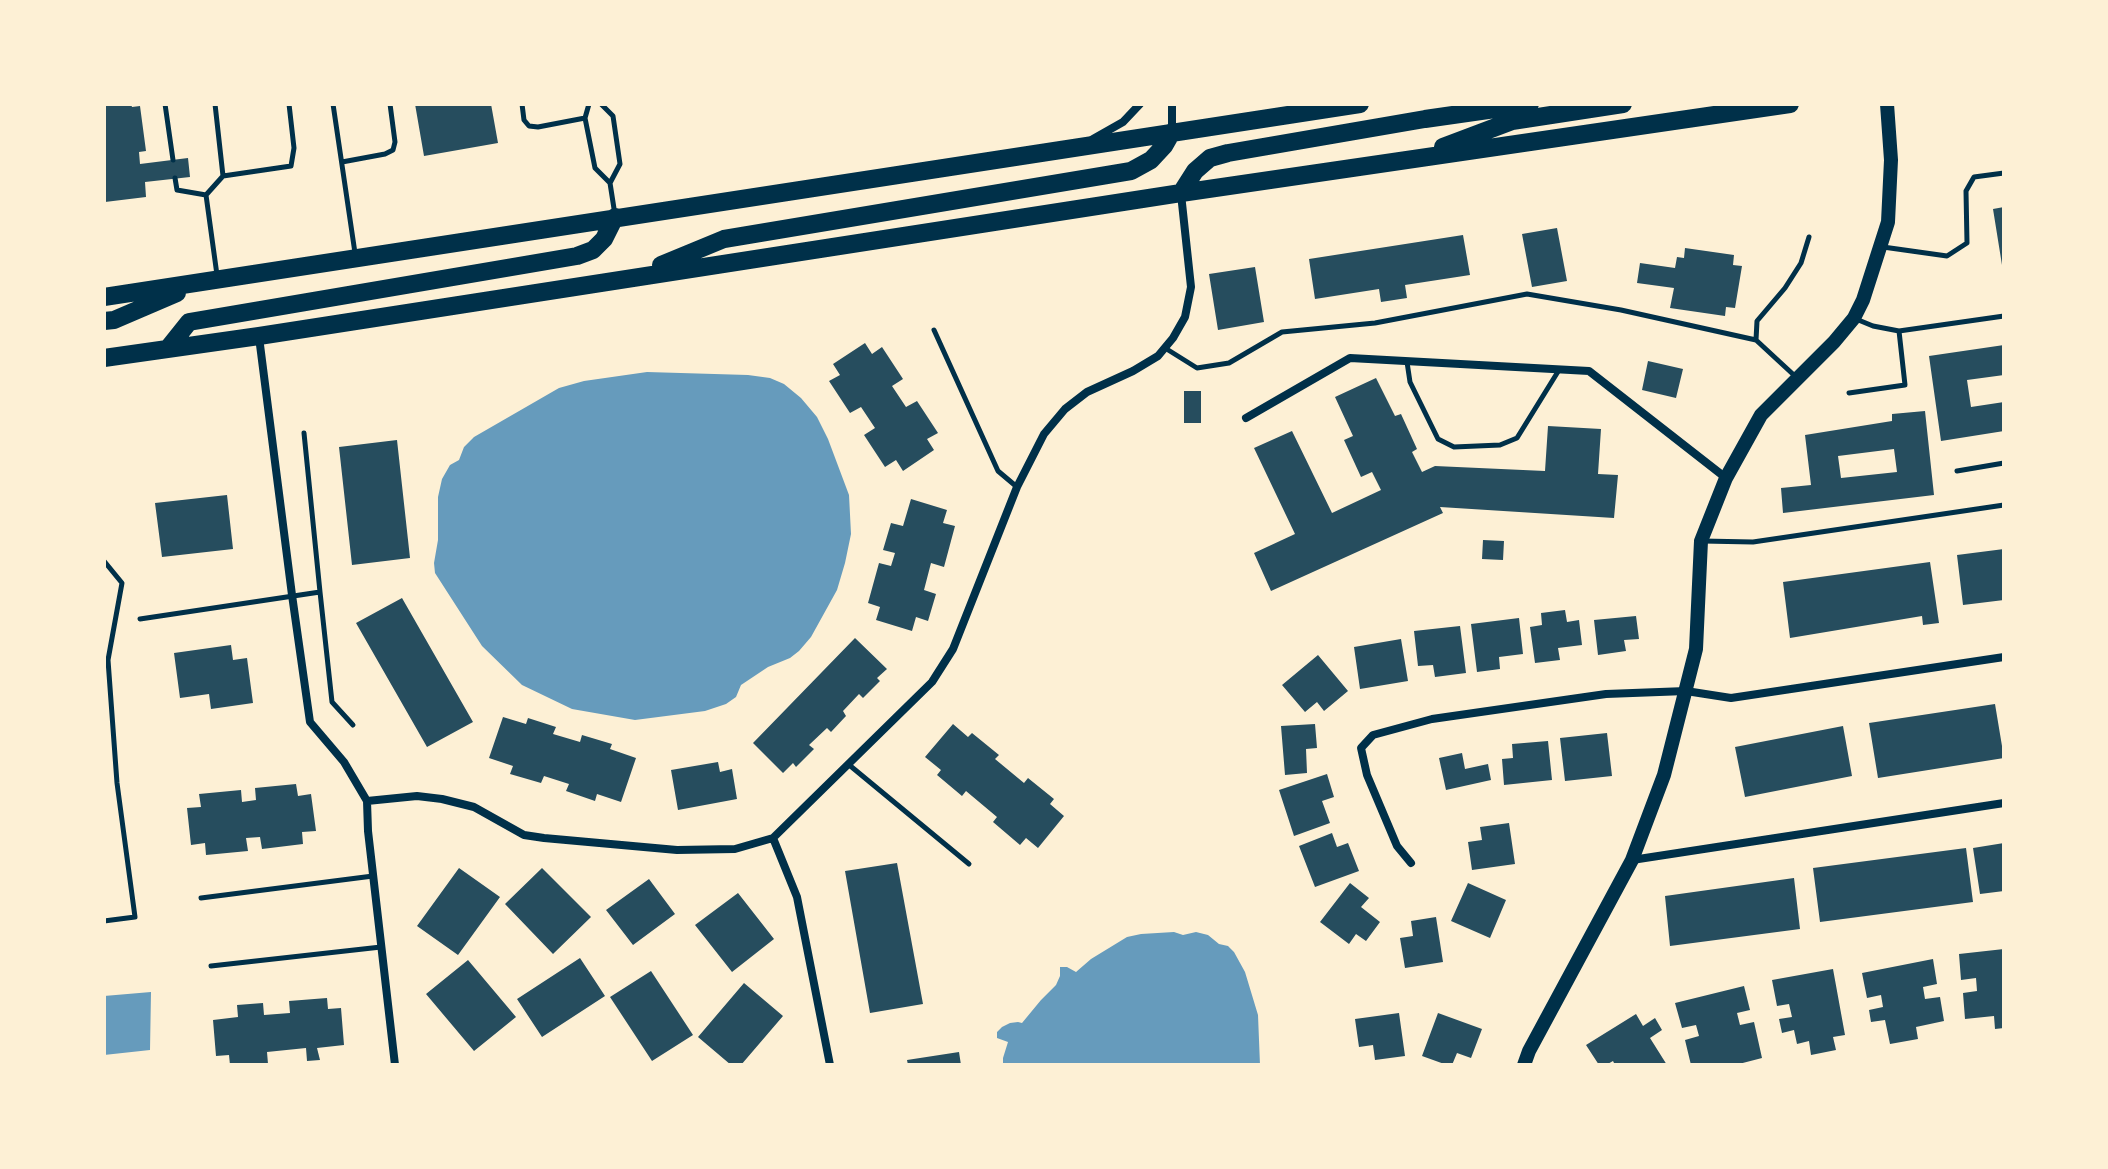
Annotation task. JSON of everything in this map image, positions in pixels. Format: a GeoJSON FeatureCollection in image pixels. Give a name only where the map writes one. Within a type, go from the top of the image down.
{"type":"FeatureCollection","features":[{"type":"Feature","properties":{"kind":"highway"},"geometry":{"type":"LineString","coordinates":[[104,297],[1360,104]]}},
{"type":"Feature","properties":{"kind":"highway"},"geometry":{"type":"LineString","coordinates":[[1181,193],[1195,171],[1210,158],[1228,153],[1530,104]]}},
{"type":"Feature","properties":{"kind":"highway"},"geometry":{"type":"LineString","coordinates":[[1410,159],[1512,121],[1623,104]]}},
{"type":"Feature","properties":{"kind":"highway"},"geometry":{"type":"LineString","coordinates":[[104,358],[1181,193],[1790,104]]}},
{"type":"Feature","properties":{"kind":"highway"},"geometry":{"type":"LineString","coordinates":[[632,277],[724,239],[1131,171],[1151,160],[1172,132]]}},
{"type":"Feature","properties":{"kind":"highway"},"geometry":{"type":"LineString","coordinates":[[169,347],[189,322],[577,256],[593,250],[604,239],[615,217]]}},
{"type":"Feature","properties":{"kind":"highway"},"geometry":{"type":"LineString","coordinates":[[104,321],[114,320],[210,282]]}},
{"type":"Feature","properties":{"kind":"street"},"geometry":{"type":"LineString","coordinates":[[1070,147],[1111,130],[1140,104]]}},
{"type":"Feature","properties":{"kind":"street"},"geometry":{"type":"LineString","coordinates":[[1172,104],[1172,132]]}},
{"type":"Feature","properties":{"kind":"street"},"geometry":{"type":"LineString","coordinates":[[1524,1065],[1632,860],[1664,775],[1696,649],[1701,541],[1726,478],[1761,415],[1834,342],[1854,318],[1863,300],[1888,222],[1891,160],[1887,104]]}},
{"type":"Feature","properties":{"kind":"street"},"geometry":{"type":"LineString","coordinates":[[367,801],[417,796],[442,799],[474,807],[524,835],[574,841],[677,850],[735,849],[773,838],[932,682],[953,649],[1017,487],[1044,434],[1065,409],[1087,392],[1158,356],[1173,338],[1185,317],[1191,287],[1181,193]]}},
{"type":"Feature","properties":{"kind":"street"},"geometry":{"type":"LineString","coordinates":[[259,336],[310,722],[344,762],[367,801],[395,1065]]}},
{"type":"Feature","properties":{"kind":"street"},"geometry":{"type":"LineString","coordinates":[[1246,418],[1350,358],[1589,371],[1726,478]]}},
{"type":"Feature","properties":{"kind":"street"},"geometry":{"type":"LineString","coordinates":[[1411,863],[1397,846],[1367,775],[1361,748],[1373,735],[1432,719],[1606,694],[1686,691],[1731,698],[2004,657]]}},
{"type":"Feature","properties":{"kind":"street"},"geometry":{"type":"LineString","coordinates":[[1632,860],[2004,803]]}},
{"type":"Feature","properties":{"kind":"street"},"geometry":{"type":"LineString","coordinates":[[773,838],[797,897],[830,1065]]}},
{"type":"Feature","properties":{"kind":"lane"},"geometry":{"type":"LineString","coordinates":[[165,104],[173,160]]}},
{"type":"Feature","properties":{"kind":"lane"},"geometry":{"type":"LineString","coordinates":[[215,104],[223,176]]}},
{"type":"Feature","properties":{"kind":"lane"},"geometry":{"type":"LineString","coordinates":[[210,282],[206,195],[223,176],[291,166],[294,148],[289,104]]}},
{"type":"Feature","properties":{"kind":"lane"},"geometry":{"type":"LineString","coordinates":[[333,104],[356,258]]}},
{"type":"Feature","properties":{"kind":"lane"},"geometry":{"type":"LineString","coordinates":[[342,162],[393,150],[395,142],[390,104]]}},
{"type":"Feature","properties":{"kind":"lane"},"geometry":{"type":"LineString","coordinates":[[522,104],[524,120],[529,126],[585,118]]}},
{"type":"Feature","properties":{"kind":"lane"},"geometry":{"type":"LineString","coordinates":[[589,104],[585,118],[595,168],[610,183]]}},
{"type":"Feature","properties":{"kind":"lane"},"geometry":{"type":"LineString","coordinates":[[601,104],[613,116],[620,164],[610,183],[615,217]]}},
{"type":"Feature","properties":{"kind":"lane"},"geometry":{"type":"LineString","coordinates":[[1880,247],[1947,256],[1967,243],[1966,191],[1974,177],[2004,173]]}},
{"type":"Feature","properties":{"kind":"lane"},"geometry":{"type":"LineString","coordinates":[[175,178],[177,190],[206,195]]}},
{"type":"Feature","properties":{"kind":"lane"},"geometry":{"type":"LineString","coordinates":[[1756,340],[1757,321],[1801,263],[1809,237]]}},
{"type":"Feature","properties":{"kind":"lane"},"geometry":{"type":"LineString","coordinates":[[1165,348],[1197,368],[1229,363],[1282,332],[1375,323],[1527,294],[1621,310],[1756,340],[1797,378]]}},
{"type":"Feature","properties":{"kind":"lane"},"geometry":{"type":"LineString","coordinates":[[1854,318],[1873,326],[1899,331],[2004,316]]}},
{"type":"Feature","properties":{"kind":"lane"},"geometry":{"type":"LineString","coordinates":[[934,330],[998,471],[1017,487]]}},
{"type":"Feature","properties":{"kind":"lane"},"geometry":{"type":"LineString","coordinates":[[1849,393],[1905,385],[1899,331]]}},
{"type":"Feature","properties":{"kind":"lane"},"geometry":{"type":"LineString","coordinates":[[1407,361],[1410,382],[1438,439],[1454,447],[1500,445],[1517,438],[1560,369]]}},
{"type":"Feature","properties":{"kind":"lane"},"geometry":{"type":"LineString","coordinates":[[304,433],[332,702],[353,725]]}},
{"type":"Feature","properties":{"kind":"lane"},"geometry":{"type":"LineString","coordinates":[[1957,471],[2004,463]]}},
{"type":"Feature","properties":{"kind":"lane"},"geometry":{"type":"LineString","coordinates":[[1701,541],[1753,542],[2004,505]]}},
{"type":"Feature","properties":{"kind":"lane"},"geometry":{"type":"LineString","coordinates":[[104,561],[122,583],[108,660],[117,783],[135,917],[104,921]]}},
{"type":"Feature","properties":{"kind":"lane"},"geometry":{"type":"LineString","coordinates":[[140,619],[320,592]]}},
{"type":"Feature","properties":{"kind":"lane"},"geometry":{"type":"LineString","coordinates":[[104,668],[108,660]]}},
{"type":"Feature","properties":{"kind":"lane"},"geometry":{"type":"LineString","coordinates":[[848,764],[969,864]]}},
{"type":"Feature","properties":{"kind":"lane"},"geometry":{"type":"LineString","coordinates":[[201,898],[374,876]]}},
{"type":"Feature","properties":{"kind":"lane"},"geometry":{"type":"LineString","coordinates":[[211,966],[382,947]]}},
{"type":"Feature","properties":{"kind":"water"},"geometry":{"type":"Polygon","coordinates":[[[647,372],[748,375],[770,378],[784,384],[817,417],[828,439],[849,495],[851,534],[837,590],[811,637],[799,651],[741,685],[736,697],[726,704],[705,711],[635,720],[572,709],[522,685],[482,646],[435,573],[434,563],[442,479],[474,437],[559,388],[584,381],[647,372]]]}},
{"type":"Feature","properties":{"kind":"water"},"geometry":{"type":"Polygon","coordinates":[[[1174,932],[1208,935],[1234,952],[1245,972],[1258,1015],[1260,1065],[1003,1065],[1008,1042],[997,1038],[997,1032],[1010,1023],[1022,1023],[1056,985],[1060,967],[1076,972],[1127,937],[1174,932]]]}},
{"type":"Feature","properties":{"kind":"water"},"geometry":{"type":"Polygon","coordinates":[[[151,992],[150,1050],[104,1055],[104,996],[151,992]]]}},
{"type":"Feature","properties":{"kind":"building"},"geometry":{"type":"Polygon","coordinates":[[[104,104],[140,106],[146,151],[139,152],[140,164],[188,158],[190,177],[145,182],[146,197],[105,202],[104,104]]]}},
{"type":"Feature","properties":{"kind":"building"},"geometry":{"type":"Polygon","coordinates":[[[415,104],[491,104],[498,143],[424,156],[415,104]]]}},
{"type":"Feature","properties":{"kind":"building"},"geometry":{"type":"Polygon","coordinates":[[[2004,207],[2004,265],[2002,265],[1993,209],[2004,207]]]}},
{"type":"Feature","properties":{"kind":"building"},"geometry":{"type":"Polygon","coordinates":[[[1557,228],[1567,281],[1532,287],[1522,234],[1557,228]]]}},
{"type":"Feature","properties":{"kind":"building"},"geometry":{"type":"Polygon","coordinates":[[[1463,235],[1470,275],[1405,285],[1407,298],[1381,302],[1379,289],[1315,299],[1309,259],[1463,235]]]}},
{"type":"Feature","properties":{"kind":"building"},"geometry":{"type":"Polygon","coordinates":[[[1685,248],[1734,255],[1733,265],[1742,266],[1735,308],[1726,307],[1725,316],[1670,308],[1674,288],[1637,283],[1640,263],[1675,268],[1677,257],[1684,258],[1685,248]]]}},
{"type":"Feature","properties":{"kind":"building"},"geometry":{"type":"Polygon","coordinates":[[[1255,267],[1264,322],[1218,330],[1209,274],[1255,267]]]}},
{"type":"Feature","properties":{"kind":"building"},"geometry":{"type":"Polygon","coordinates":[[[865,343],[872,354],[882,347],[903,379],[892,386],[906,407],[917,401],[938,433],[927,439],[934,450],[903,471],[896,460],[885,467],[864,435],[875,428],[861,407],[850,413],[829,381],[840,375],[833,364],[865,343]]]}},
{"type":"Feature","properties":{"kind":"building"},"geometry":{"type":"Polygon","coordinates":[[[2004,345],[2004,375],[1967,380],[1971,407],[2004,402],[2004,431],[1941,441],[1929,356],[2004,345]]]}},
{"type":"Feature","properties":{"kind":"building"},"geometry":{"type":"Polygon","coordinates":[[[1648,361],[1683,369],[1676,398],[1642,390],[1648,361]]]}},
{"type":"Feature","properties":{"kind":"building"},"geometry":{"type":"Polygon","coordinates":[[[1376,378],[1395,416],[1401,414],[1417,449],[1412,452],[1422,472],[1435,466],[1545,471],[1548,426],[1601,429],[1598,474],[1618,475],[1614,518],[1440,507],[1443,513],[1271,591],[1254,553],[1295,534],[1254,448],[1292,431],[1332,513],[1381,490],[1372,472],[1361,477],[1344,440],[1353,436],[1335,397],[1376,378]]]}},
{"type":"Feature","properties":{"kind":"building"},"geometry":{"type":"Polygon","coordinates":[[[1184,391],[1201,391],[1201,423],[1184,423],[1184,391]]]}},
{"type":"Feature","properties":{"kind":"building"},"geometry":{"type":"Polygon","coordinates":[[[1925,411],[1934,495],[1783,513],[1781,488],[1811,485],[1805,435],[1892,421],[1892,414],[1925,411]],[[1894,449],[1838,456],[1841,478],[1897,472],[1894,449]]]}},
{"type":"Feature","properties":{"kind":"building"},"geometry":{"type":"Polygon","coordinates":[[[397,440],[410,558],[352,565],[339,447],[397,440]]]}},
{"type":"Feature","properties":{"kind":"building"},"geometry":{"type":"Polygon","coordinates":[[[227,495],[233,549],[162,557],[155,503],[227,495]]]}},
{"type":"Feature","properties":{"kind":"building"},"geometry":{"type":"Polygon","coordinates":[[[911,499],[947,510],[943,523],[955,526],[944,567],[931,563],[924,590],[936,594],[928,621],[916,617],[912,631],[876,620],[880,607],[868,603],[879,563],[891,566],[895,553],[883,550],[891,523],[903,526],[911,499]]]}},
{"type":"Feature","properties":{"kind":"building"},"geometry":{"type":"Polygon","coordinates":[[[1483,540],[1504,541],[1503,560],[1482,559],[1483,540]]]}},
{"type":"Feature","properties":{"kind":"building"},"geometry":{"type":"Polygon","coordinates":[[[2004,549],[2004,600],[1963,605],[1957,555],[2004,549]]]}},
{"type":"Feature","properties":{"kind":"building"},"geometry":{"type":"Polygon","coordinates":[[[1930,562],[1939,623],[1923,625],[1922,616],[1790,638],[1783,582],[1930,562]]]}},
{"type":"Feature","properties":{"kind":"building"},"geometry":{"type":"Polygon","coordinates":[[[402,598],[473,722],[427,747],[356,623],[402,598]]]}},
{"type":"Feature","properties":{"kind":"building"},"geometry":{"type":"Polygon","coordinates":[[[1565,610],[1567,622],[1579,620],[1582,645],[1558,648],[1560,660],[1535,663],[1530,627],[1542,625],[1541,613],[1565,610]]]}},
{"type":"Feature","properties":{"kind":"building"},"geometry":{"type":"Polygon","coordinates":[[[1636,616],[1639,639],[1624,640],[1626,651],[1598,655],[1594,620],[1636,616]]]}},
{"type":"Feature","properties":{"kind":"building"},"geometry":{"type":"Polygon","coordinates":[[[1519,618],[1523,654],[1499,657],[1500,669],[1477,672],[1471,624],[1519,618]]]}},
{"type":"Feature","properties":{"kind":"building"},"geometry":{"type":"Polygon","coordinates":[[[1460,626],[1466,673],[1435,677],[1433,665],[1418,666],[1414,631],[1460,626]]]}},
{"type":"Feature","properties":{"kind":"building"},"geometry":{"type":"Polygon","coordinates":[[[855,638],[887,669],[863,698],[859,694],[843,711],[846,716],[831,732],[827,728],[809,745],[814,749],[796,767],[793,763],[783,773],[753,743],[855,638]]]}},
{"type":"Feature","properties":{"kind":"building"},"geometry":{"type":"Polygon","coordinates":[[[1401,639],[1408,681],[1360,689],[1354,647],[1401,639]]]}},
{"type":"Feature","properties":{"kind":"building"},"geometry":{"type":"Polygon","coordinates":[[[231,645],[233,660],[247,658],[253,703],[211,709],[209,694],[180,698],[174,653],[231,645]]]}},
{"type":"Feature","properties":{"kind":"building"},"geometry":{"type":"Polygon","coordinates":[[[1318,655],[1348,691],[1324,711],[1317,702],[1305,712],[1282,685],[1318,655]]]}},
{"type":"Feature","properties":{"kind":"building"},"geometry":{"type":"Polygon","coordinates":[[[1995,704],[2004,758],[1878,778],[1869,723],[1995,704]]]}},
{"type":"Feature","properties":{"kind":"building"},"geometry":{"type":"Polygon","coordinates":[[[503,717],[526,724],[528,718],[556,727],[553,734],[580,742],[582,735],[612,744],[610,749],[636,758],[621,802],[597,794],[595,801],[566,791],[569,784],[544,776],[541,783],[510,774],[513,766],[489,758],[503,717]]]}},
{"type":"Feature","properties":{"kind":"building"},"geometry":{"type":"Polygon","coordinates":[[[953,724],[968,737],[972,733],[999,755],[995,759],[1024,783],[1028,778],[1054,799],[1050,804],[1064,816],[1038,848],[1026,838],[1020,845],[993,822],[997,817],[966,791],[962,796],[937,775],[941,770],[925,757],[953,724]]]}},
{"type":"Feature","properties":{"kind":"building"},"geometry":{"type":"Polygon","coordinates":[[[1315,724],[1317,748],[1306,749],[1307,773],[1285,775],[1281,726],[1315,724]]]}},
{"type":"Feature","properties":{"kind":"building"},"geometry":{"type":"Polygon","coordinates":[[[1843,726],[1852,776],[1745,797],[1735,747],[1843,726]]]}},
{"type":"Feature","properties":{"kind":"building"},"geometry":{"type":"Polygon","coordinates":[[[1607,733],[1612,776],[1565,781],[1560,738],[1607,733]]]}},
{"type":"Feature","properties":{"kind":"building"},"geometry":{"type":"Polygon","coordinates":[[[1548,741],[1552,780],[1504,785],[1502,759],[1513,758],[1512,744],[1548,741]]]}},
{"type":"Feature","properties":{"kind":"building"},"geometry":{"type":"Polygon","coordinates":[[[1462,753],[1465,769],[1488,764],[1491,780],[1446,790],[1439,758],[1462,753]]]}},
{"type":"Feature","properties":{"kind":"building"},"geometry":{"type":"Polygon","coordinates":[[[718,762],[720,772],[732,769],[737,799],[678,810],[671,770],[718,762]]]}},
{"type":"Feature","properties":{"kind":"building"},"geometry":{"type":"Polygon","coordinates":[[[1327,774],[1334,797],[1322,801],[1330,823],[1294,836],[1279,790],[1327,774]]]}},
{"type":"Feature","properties":{"kind":"building"},"geometry":{"type":"Polygon","coordinates":[[[296,784],[298,796],[311,794],[316,831],[302,832],[303,844],[262,849],[260,837],[246,838],[248,851],[206,855],[205,843],[191,845],[187,808],[201,807],[199,794],[241,790],[242,802],[256,800],[255,788],[296,784]]]}},
{"type":"Feature","properties":{"kind":"building"},"geometry":{"type":"Polygon","coordinates":[[[1509,823],[1515,864],[1472,870],[1468,842],[1482,840],[1480,827],[1509,823]]]}},
{"type":"Feature","properties":{"kind":"building"},"geometry":{"type":"Polygon","coordinates":[[[1332,833],[1337,847],[1348,843],[1359,871],[1315,887],[1299,846],[1332,833]]]}},
{"type":"Feature","properties":{"kind":"building"},"geometry":{"type":"Polygon","coordinates":[[[2004,843],[2004,891],[1980,894],[1973,848],[2004,843]]]}},
{"type":"Feature","properties":{"kind":"building"},"geometry":{"type":"Polygon","coordinates":[[[1966,848],[1973,902],[1820,922],[1813,868],[1966,848]]]}},
{"type":"Feature","properties":{"kind":"building"},"geometry":{"type":"Polygon","coordinates":[[[897,863],[923,1004],[870,1013],[845,871],[897,863]]]}},
{"type":"Feature","properties":{"kind":"building"},"geometry":{"type":"Polygon","coordinates":[[[459,868],[500,897],[458,955],[417,926],[459,868]]]}},
{"type":"Feature","properties":{"kind":"building"},"geometry":{"type":"Polygon","coordinates":[[[542,868],[591,917],[553,954],[505,904],[542,868]]]}},
{"type":"Feature","properties":{"kind":"building"},"geometry":{"type":"Polygon","coordinates":[[[1794,878],[1800,929],[1670,946],[1665,896],[1794,878]]]}},
{"type":"Feature","properties":{"kind":"building"},"geometry":{"type":"Polygon","coordinates":[[[649,879],[675,914],[633,945],[606,910],[649,879]]]}},
{"type":"Feature","properties":{"kind":"building"},"geometry":{"type":"Polygon","coordinates":[[[1350,883],[1369,898],[1361,907],[1380,922],[1366,941],[1356,934],[1349,944],[1320,922],[1350,883]]]}},
{"type":"Feature","properties":{"kind":"building"},"geometry":{"type":"Polygon","coordinates":[[[1468,883],[1506,900],[1490,938],[1451,921],[1468,883]]]}},
{"type":"Feature","properties":{"kind":"building"},"geometry":{"type":"Polygon","coordinates":[[[738,893],[774,939],[732,972],[695,925],[738,893]]]}},
{"type":"Feature","properties":{"kind":"building"},"geometry":{"type":"Polygon","coordinates":[[[1436,917],[1443,962],[1405,968],[1400,938],[1413,936],[1411,921],[1436,917]]]}},
{"type":"Feature","properties":{"kind":"building"},"geometry":{"type":"Polygon","coordinates":[[[2004,949],[2004,1028],[1995,1029],[1994,1016],[1965,1019],[1963,993],[1977,991],[1976,978],[1961,980],[1959,954],[2004,949]]]}},
{"type":"Feature","properties":{"kind":"building"},"geometry":{"type":"Polygon","coordinates":[[[580,958],[605,996],[542,1037],[517,999],[580,958]]]}},
{"type":"Feature","properties":{"kind":"building"},"geometry":{"type":"Polygon","coordinates":[[[1933,959],[1937,984],[1923,987],[1925,999],[1940,997],[1944,1021],[1916,1027],[1918,1039],[1890,1044],[1885,1020],[1871,1022],[1869,1010],[1883,1007],[1881,995],[1867,998],[1862,973],[1933,959]]]}},
{"type":"Feature","properties":{"kind":"building"},"geometry":{"type":"Polygon","coordinates":[[[468,960],[516,1017],[474,1051],[426,994],[468,960]]]}},
{"type":"Feature","properties":{"kind":"building"},"geometry":{"type":"Polygon","coordinates":[[[1833,969],[1845,1035],[1833,1037],[1836,1050],[1811,1055],[1809,1041],[1797,1044],[1794,1030],[1782,1033],[1779,1019],[1792,1017],[1789,1004],[1777,1006],[1772,980],[1833,969]]]}},
{"type":"Feature","properties":{"kind":"building"},"geometry":{"type":"Polygon","coordinates":[[[651,971],[693,1035],[652,1061],[610,997],[651,971]]]}},
{"type":"Feature","properties":{"kind":"building"},"geometry":{"type":"Polygon","coordinates":[[[744,983],[783,1016],[741,1065],[731,1065],[698,1037],[744,983]]]}},
{"type":"Feature","properties":{"kind":"building"},"geometry":{"type":"Polygon","coordinates":[[[1744,986],[1750,1010],[1737,1013],[1740,1025],[1754,1022],[1762,1058],[1735,1065],[1691,1065],[1685,1040],[1699,1036],[1696,1025],[1682,1028],[1675,1003],[1744,986]]]}},
{"type":"Feature","properties":{"kind":"building"},"geometry":{"type":"Polygon","coordinates":[[[327,998],[328,1009],[341,1008],[344,1045],[317,1048],[320,1060],[307,1061],[306,1048],[267,1052],[268,1064],[257,1065],[230,1065],[229,1055],[216,1056],[213,1020],[238,1017],[237,1005],[263,1003],[264,1015],[290,1013],[289,1001],[327,998]]]}},
{"type":"Feature","properties":{"kind":"building"},"geometry":{"type":"Polygon","coordinates":[[[1399,1013],[1405,1056],[1375,1060],[1373,1045],[1359,1047],[1355,1019],[1399,1013]]]}},
{"type":"Feature","properties":{"kind":"building"},"geometry":{"type":"Polygon","coordinates":[[[1438,1013],[1482,1029],[1471,1058],[1457,1053],[1452,1065],[1447,1065],[1422,1056],[1438,1013]]]}},
{"type":"Feature","properties":{"kind":"building"},"geometry":{"type":"Polygon","coordinates":[[[1636,1014],[1643,1026],[1655,1018],[1662,1030],[1650,1038],[1667,1065],[1615,1065],[1613,1061],[1599,1065],[1586,1045],[1636,1014]]]}},
{"type":"Feature","properties":{"kind":"building"},"geometry":{"type":"Polygon","coordinates":[[[959,1052],[961,1065],[908,1065],[907,1060],[959,1052]]]}}]}
